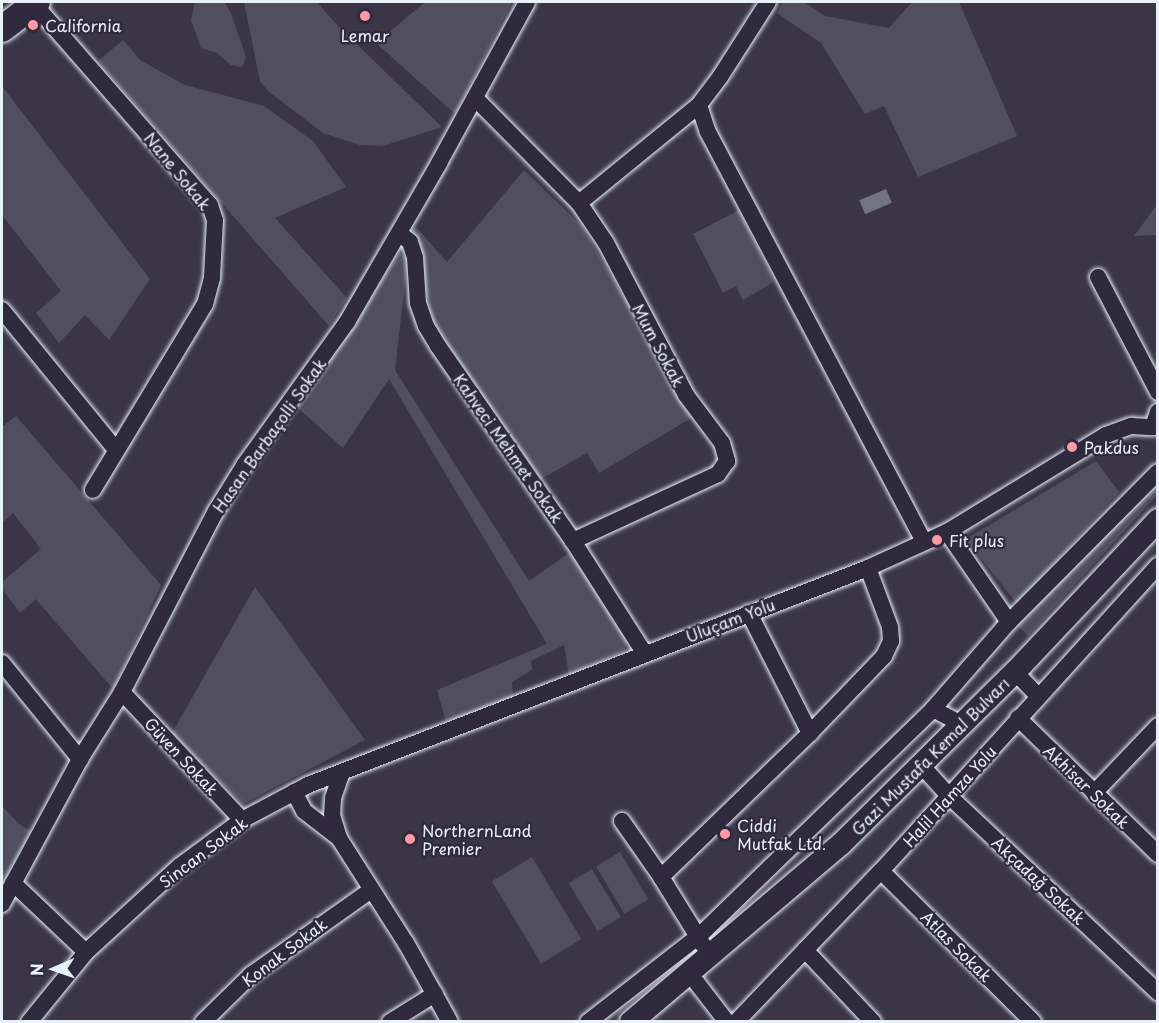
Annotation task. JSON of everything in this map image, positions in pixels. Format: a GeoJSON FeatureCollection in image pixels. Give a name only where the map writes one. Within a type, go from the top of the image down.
{"type":"FeatureCollection","features":[{"type":"Feature","properties":{"kind":"main road"},"geometry":{"type":"LineString","coordinates":[[2,29],[36,3]]}},
{"type":"Feature","properties":{"kind":"main road","name":"Gazi Mustafa Kemal Bulvarı"},"geometry":{"type":"LineString","coordinates":[[631,1022],[841,844],[1015,672],[1158,520]]}},
{"type":"Feature","properties":{"kind":"street","name":"Hasan Barbaçolli Sokak"},"geometry":{"type":"LineString","coordinates":[[2,904],[81,759],[122,692],[216,511],[245,464],[347,322],[527,2]]}},
{"type":"Feature","properties":{"kind":"street"},"geometry":{"type":"LineString","coordinates":[[579,203],[699,105],[720,78],[768,2]]}},
{"type":"Feature","properties":{"kind":"street","name":"Nane Sokak"},"geometry":{"type":"LineString","coordinates":[[36,3],[210,205],[215,220],[212,278],[205,304],[93,490]]}},
{"type":"Feature","properties":{"kind":"street","name":"Mum Sokak"},"geometry":{"type":"LineString","coordinates":[[475,98],[579,203],[606,243],[686,395],[722,443],[727,461],[718,474],[573,541]]}},
{"type":"Feature","properties":{"kind":"street"},"geometry":{"type":"LineString","coordinates":[[699,105],[708,132],[924,541]]}},
{"type":"Feature","properties":{"kind":"street","name":"Kahveci Mehmet Sokak"},"geometry":{"type":"LineString","coordinates":[[399,233],[410,242],[415,258],[418,303],[426,326],[573,541],[645,654]]}},
{"type":"Feature","properties":{"kind":"street"},"geometry":{"type":"LineString","coordinates":[[1098,277],[1158,392]]}},
{"type":"Feature","properties":{"kind":"street"},"geometry":{"type":"LineString","coordinates":[[2,310],[116,450]]}},
{"type":"Feature","properties":{"kind":"street","name":"Uluçam Yolu"},"geometry":{"type":"LineString","coordinates":[[294,792],[868,568],[947,532],[1106,435],[1131,426],[1156,423]]}},
{"type":"Feature","properties":{"kind":"street"},"geometry":{"type":"LineString","coordinates":[[588,1022],[699,936],[933,709],[1009,622],[1158,472]]}},
{"type":"Feature","properties":{"kind":"street"},"geometry":{"type":"LineString","coordinates":[[947,532],[1009,622]]}},
{"type":"Feature","properties":{"kind":"street","name":"Halil Hamza Yolu"},"geometry":{"type":"LineString","coordinates":[[735,1021],[881,871],[1037,695],[1158,566]]}},
{"type":"Feature","properties":{"kind":"street"},"geometry":{"type":"LineString","coordinates":[[661,877],[810,733],[884,656],[891,640],[890,627],[868,568]]}},
{"type":"Feature","properties":{"kind":"street"},"geometry":{"type":"LineString","coordinates":[[749,613],[810,733]]}},
{"type":"Feature","properties":{"kind":"street"},"geometry":{"type":"LineString","coordinates":[[2,663],[81,759]]}},
{"type":"Feature","properties":{"kind":"street"},"geometry":{"type":"LineString","coordinates":[[1015,672],[1037,695]]}},
{"type":"Feature","properties":{"kind":"street","name":"Güven Sokak"},"geometry":{"type":"LineString","coordinates":[[122,692],[243,820]]}},
{"type":"Feature","properties":{"kind":"street"},"geometry":{"type":"LineString","coordinates":[[933,709],[963,725]]}},
{"type":"Feature","properties":{"kind":"street","name":"Akhisar Sokak"},"geometry":{"type":"LineString","coordinates":[[1018,718],[1158,854]]}},
{"type":"Feature","properties":{"kind":"street"},"geometry":{"type":"LineString","coordinates":[[1094,793],[1158,726]]}},
{"type":"Feature","properties":{"kind":"street","name":"Akçadağ Sokak"},"geometry":{"type":"LineString","coordinates":[[922,766],[949,796],[1158,992]]}},
{"type":"Feature","properties":{"kind":"street"},"geometry":{"type":"LineString","coordinates":[[342,772],[333,798],[332,816],[339,838],[450,1022]]}},
{"type":"Feature","properties":{"kind":"street"},"geometry":{"type":"LineString","coordinates":[[294,792],[304,811],[339,838]]}},
{"type":"Feature","properties":{"kind":"street","name":"Sincan Sokak"},"geometry":{"type":"LineString","coordinates":[[29,1022],[86,952],[180,867],[243,820],[294,792]]}},
{"type":"Feature","properties":{"kind":"street"},"geometry":{"type":"LineString","coordinates":[[622,820],[699,936],[709,957]]}},
{"type":"Feature","properties":{"kind":"street","name":"Atlas Sokak"},"geometry":{"type":"LineString","coordinates":[[881,871],[1033,1022]]}},
{"type":"Feature","properties":{"kind":"street"},"geometry":{"type":"LineString","coordinates":[[13,883],[86,952]]}},
{"type":"Feature","properties":{"kind":"street","name":"Konak Sokak"},"geometry":{"type":"LineString","coordinates":[[202,1022],[250,975],[371,890]]}},
{"type":"Feature","properties":{"kind":"street"},"geometry":{"type":"LineString","coordinates":[[805,950],[873,1022]]}},
{"type":"Feature","properties":{"kind":"street"},"geometry":{"type":"LineString","coordinates":[[690,974],[735,1021]]}},
{"type":"Feature","properties":{"kind":"street"},"geometry":{"type":"LineString","coordinates":[[390,1022],[435,994]]}},
{"type":"Feature","properties":{"kind":"shaded area"},"geometry":{"type":"Polygon","coordinates":[[[195,2],[224,2],[231,13],[246,57],[242,67],[231,65],[217,53],[201,48],[191,20],[195,2]]]}},
{"type":"Feature","properties":{"kind":"shaded area"},"geometry":{"type":"Polygon","coordinates":[[[244,2],[317,2],[338,26],[442,127],[383,146],[360,145],[323,133],[268,91],[260,81],[244,2]]]}},
{"type":"Feature","properties":{"kind":"shaded area"},"geometry":{"type":"Polygon","coordinates":[[[425,2],[512,2],[455,114],[376,43],[425,2]]]}},
{"type":"Feature","properties":{"kind":"shaded area"},"geometry":{"type":"Polygon","coordinates":[[[783,2],[804,2],[825,16],[889,28],[912,2],[959,2],[1017,136],[918,177],[884,106],[865,114],[821,43],[777,13],[783,2]]]}},
{"type":"Feature","properties":{"kind":"shaded area"},"geometry":{"type":"Polygon","coordinates":[[[123,40],[140,60],[185,85],[264,106],[313,141],[346,187],[275,218],[347,298],[329,326],[98,61],[123,40]]]}},
{"type":"Feature","properties":{"kind":"shaded area"},"geometry":{"type":"Polygon","coordinates":[[[2,86],[150,279],[109,340],[85,315],[59,343],[36,313],[61,291],[2,215],[2,86]]]}},
{"type":"Feature","properties":{"kind":"shaded area"},"geometry":{"type":"Polygon","coordinates":[[[524,170],[582,226],[693,417],[599,473],[587,453],[541,479],[434,325],[413,231],[415,226],[447,262],[524,170]]]}},
{"type":"Feature","properties":{"kind":"shaded area"},"geometry":{"type":"Polygon","coordinates":[[[1156,206],[1157,235],[1134,236],[1156,206]]]}},
{"type":"Feature","properties":{"kind":"shaded area"},"geometry":{"type":"Polygon","coordinates":[[[739,210],[774,282],[743,300],[736,286],[723,293],[693,234],[739,210]]]}},
{"type":"Feature","properties":{"kind":"shaded area"},"geometry":{"type":"Polygon","coordinates":[[[399,253],[408,258],[395,370],[529,581],[572,551],[627,641],[625,650],[569,676],[564,645],[531,661],[532,670],[512,682],[513,698],[446,722],[437,690],[547,644],[389,379],[343,448],[298,408],[399,253]]]}},
{"type":"Feature","properties":{"kind":"shaded area"},"geometry":{"type":"Polygon","coordinates":[[[16,416],[161,585],[113,689],[36,599],[20,613],[2,589],[2,582],[41,549],[13,513],[2,523],[2,427],[16,416]]]}},
{"type":"Feature","properties":{"kind":"shaded area"},"geometry":{"type":"Polygon","coordinates":[[[1096,461],[1119,492],[1017,604],[966,539],[1096,461]]]}},
{"type":"Feature","properties":{"kind":"shaded area"},"geometry":{"type":"Polygon","coordinates":[[[1157,481],[1157,495],[1028,636],[1017,625],[1157,481]]]}},
{"type":"Feature","properties":{"kind":"shaded area"},"geometry":{"type":"Polygon","coordinates":[[[255,587],[365,740],[243,804],[172,733],[255,587]]]}},
{"type":"Feature","properties":{"kind":"shaded area"},"geometry":{"type":"Polygon","coordinates":[[[2,806],[19,824],[31,831],[2,886],[2,806]]]}},
{"type":"Feature","properties":{"kind":"shaded area"},"geometry":{"type":"Polygon","coordinates":[[[620,852],[648,899],[624,914],[596,866],[620,852]]]}},
{"type":"Feature","properties":{"kind":"shaded area"},"geometry":{"type":"Polygon","coordinates":[[[532,857],[581,939],[541,963],[492,881],[532,857]]]}},
{"type":"Feature","properties":{"kind":"shaded area"},"geometry":{"type":"Polygon","coordinates":[[[592,869],[621,917],[598,931],[569,883],[592,869]]]}},
{"type":"Feature","properties":{"kind":"water"},"geometry":{"type":"Polygon","coordinates":[[[886,189],[892,203],[865,214],[859,200],[886,189]]]}},
{"type":"Feature","properties":{"kind":"place","name":"Lemar"},"geometry":{"type":"Point","coordinates":[365,16]}},
{"type":"Feature","properties":{"kind":"place","name":"California"},"geometry":{"type":"Point","coordinates":[33,25]}},
{"type":"Feature","properties":{"kind":"place","name":"Pakdus"},"geometry":{"type":"Point","coordinates":[1072,447]}},
{"type":"Feature","properties":{"kind":"place","name":"Fit plus"},"geometry":{"type":"Point","coordinates":[937,540]}},
{"type":"Feature","properties":{"kind":"place","name":"Ciddi Mutfak Ltd."},"geometry":{"type":"Point","coordinates":[725,834]}},
{"type":"Feature","properties":{"kind":"place","name":"NorthernLand Premier"},"geometry":{"type":"Point","coordinates":[410,839]}}]}
